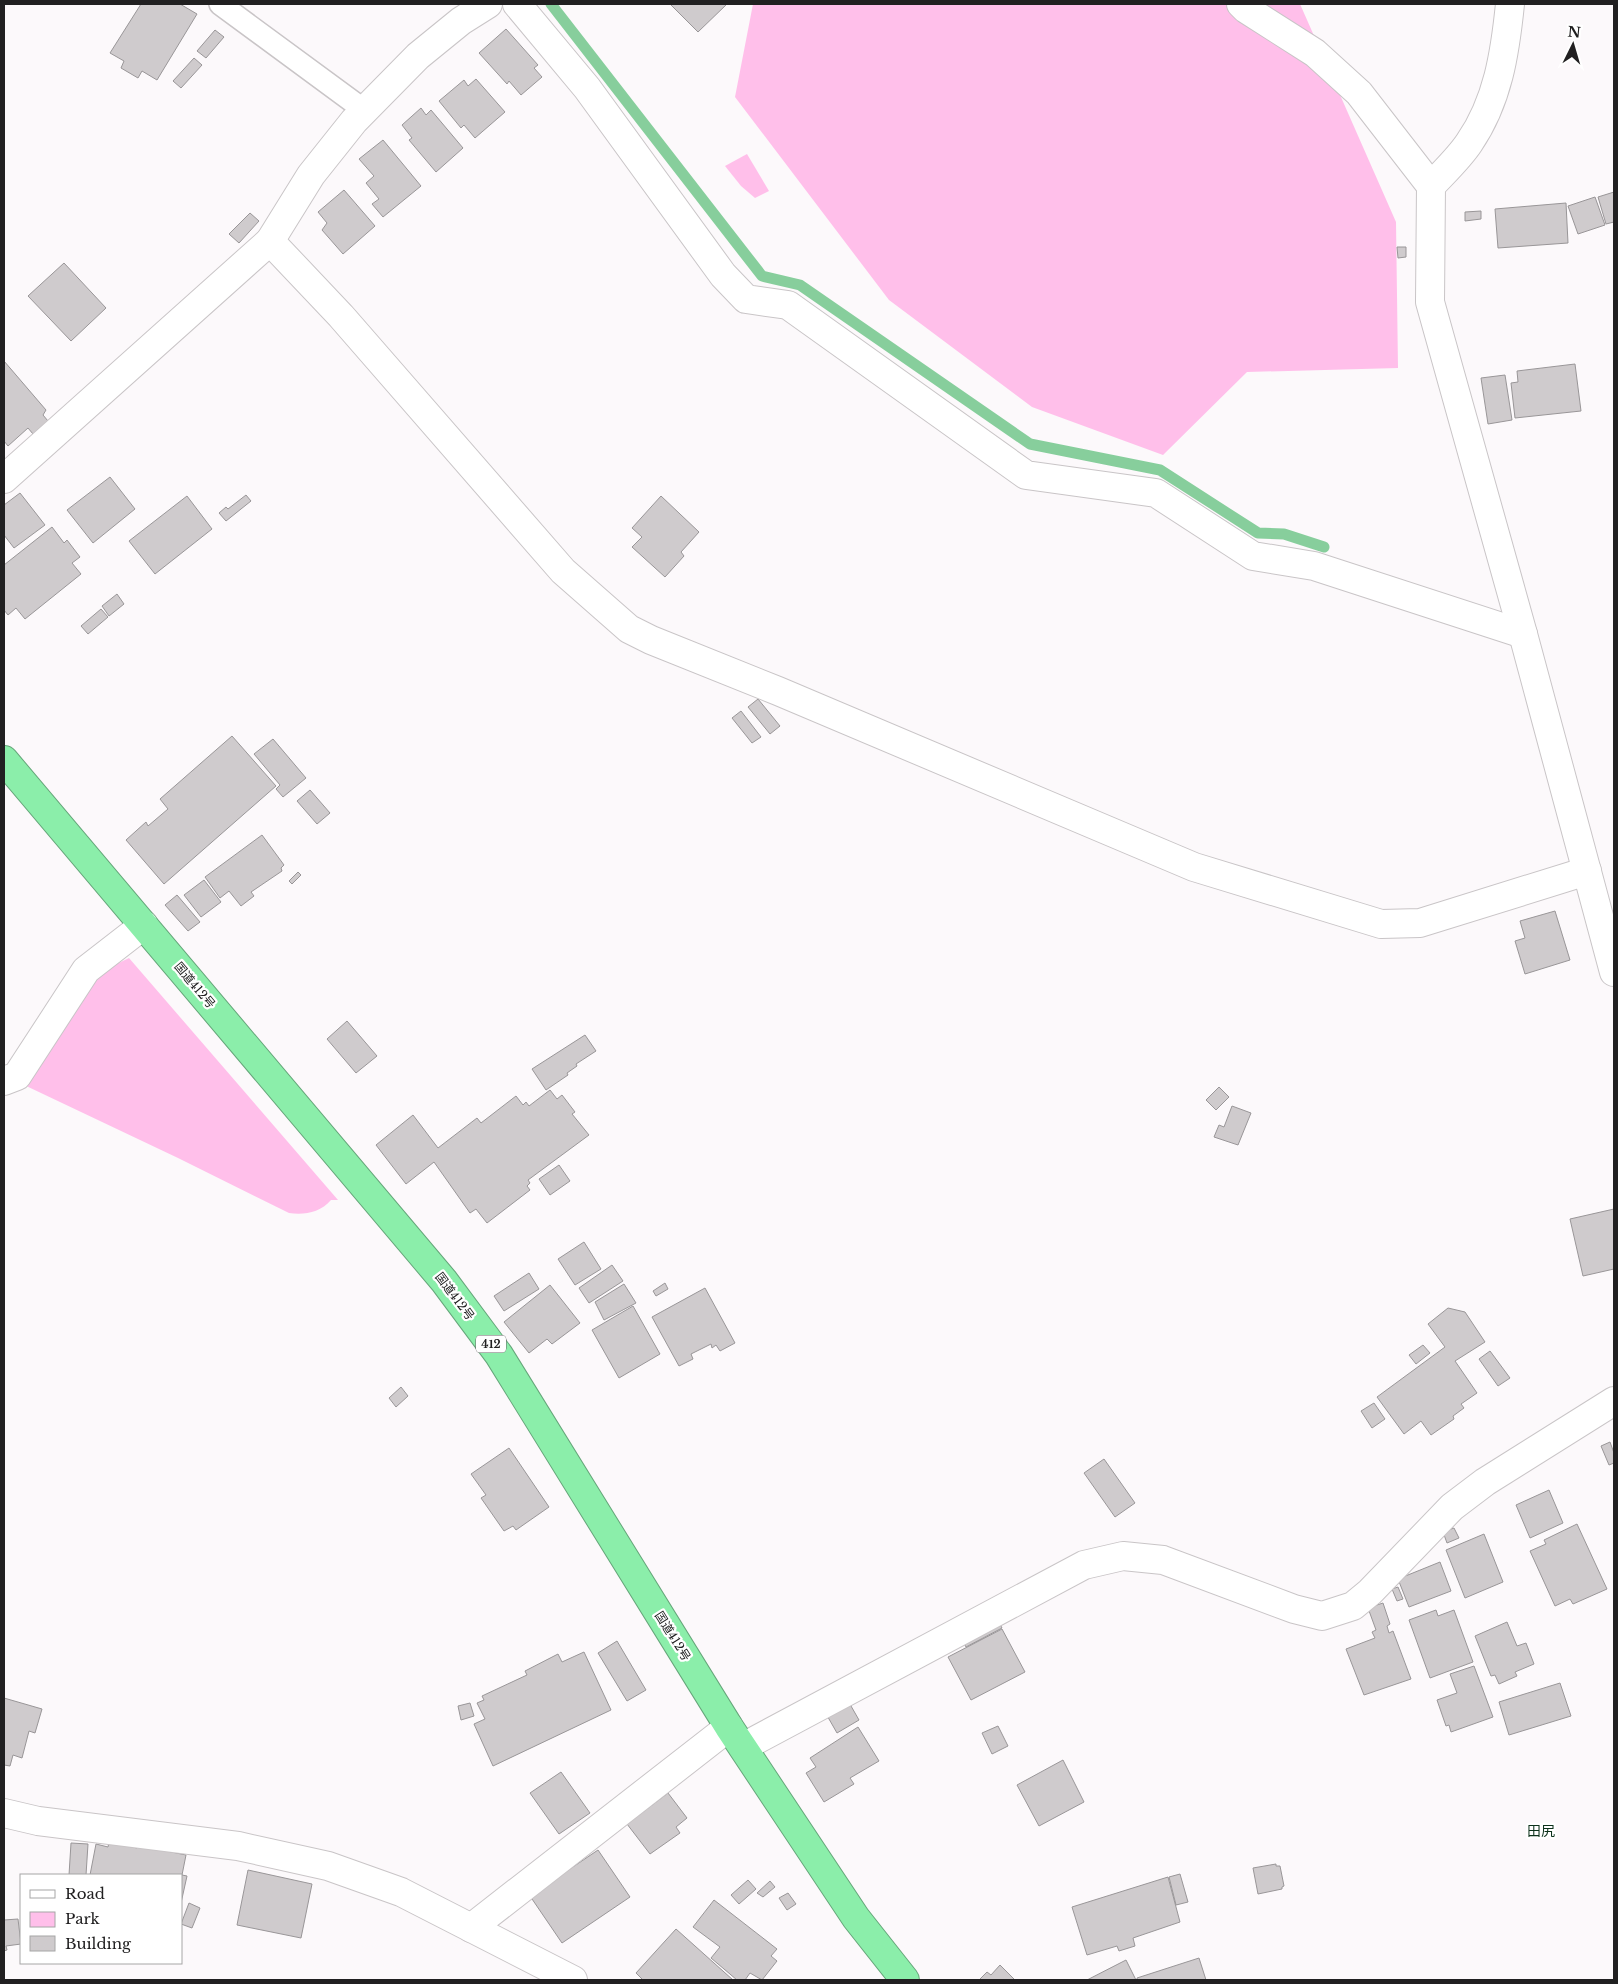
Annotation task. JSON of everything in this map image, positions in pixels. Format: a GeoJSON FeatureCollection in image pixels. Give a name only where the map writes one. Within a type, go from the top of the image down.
{"type":"FeatureCollection","features":[{"type":"Feature","properties":{"kind":"highway","name":"国道412号"},"geometry":{"type":"LineString","coordinates":[[4,760],[444,1281],[499,1355],[736,1737],[856,1918],[905,1980]]}},
{"type":"Feature","properties":{"kind":"street"},"geometry":{"type":"LineString","coordinates":[[4,479],[270,241],[311,175],[364,110],[418,56],[461,21],[488,4]]}},
{"type":"Feature","properties":{"kind":"street"},"geometry":{"type":"LineString","coordinates":[[517,4],[587,88],[722,275],[746,298],[788,305],[1026,475],[1156,493],[1253,556],[1314,566],[1523,634]]}},
{"type":"Feature","properties":{"kind":"street"},"geometry":{"type":"LineString","coordinates":[[1241,4],[1315,54],[1359,93],[1432,186],[1430,302],[1523,634],[1614,972]]}},
{"type":"Feature","properties":{"kind":"street"},"geometry":{"type":"LineString","coordinates":[[1432,186],[1469,144],[1485,116],[1494,94],[1506,45],[1510,4]]}},
{"type":"Feature","properties":{"kind":"street"},"geometry":{"type":"LineString","coordinates":[[270,241],[342,316],[563,571],[614,618],[629,629],[651,640],[778,691],[1194,867],[1380,924],[1420,923],[1587,871]]}},
{"type":"Feature","properties":{"kind":"street"},"geometry":{"type":"LineString","coordinates":[[4,1081],[17,1076],[86,970],[144,925]]}},
{"type":"Feature","properties":{"kind":"street"},"geometry":{"type":"LineString","coordinates":[[471,1928],[736,1737],[1084,1565],[1124,1556],[1163,1560],[1294,1610],[1322,1616],[1353,1606],[1370,1592],[1452,1507],[1485,1482],[1614,1401]]}},
{"type":"Feature","properties":{"kind":"street"},"geometry":{"type":"LineString","coordinates":[[4,1812],[38,1821],[238,1846],[328,1866],[401,1892],[573,1980]]}},
{"type":"Feature","properties":{"kind":"lane"},"geometry":{"type":"LineString","coordinates":[[220,4],[364,110]]}},
{"type":"Feature","properties":{"kind":"green space"},"geometry":{"type":"Polygon","coordinates":[[[753,4],[1300,4],[1396,222],[1398,368],[1247,372],[1163,455],[1032,407],[889,300],[735,97],[753,4]]]}},
{"type":"Feature","properties":{"kind":"green space"},"geometry":{"type":"Polygon","coordinates":[[[747,154],[769,191],[755,198],[741,186],[725,166],[747,154]]]}},
{"type":"Feature","properties":{"kind":"green space"},"geometry":{"type":"Polygon","coordinates":[[[129,958],[338,1200],[331,1200],[322,1208],[312,1212],[289,1213],[22,1084],[92,976],[129,958]]]}},
{"type":"Feature","properties":{"kind":"building"},"geometry":{"type":"Polygon","coordinates":[[[141,4],[180,4],[197,14],[157,80],[142,71],[138,78],[121,68],[124,61],[110,53],[141,4]]]}},
{"type":"Feature","properties":{"kind":"building"},"geometry":{"type":"Polygon","coordinates":[[[670,4],[727,4],[698,32],[670,4]]]}},
{"type":"Feature","properties":{"kind":"building"},"geometry":{"type":"Polygon","coordinates":[[[506,29],[538,65],[534,68],[542,77],[521,95],[509,81],[507,84],[479,53],[506,29]]]}},
{"type":"Feature","properties":{"kind":"building"},"geometry":{"type":"Polygon","coordinates":[[[215,30],[224,37],[206,58],[197,51],[215,30]]]}},
{"type":"Feature","properties":{"kind":"building"},"geometry":{"type":"Polygon","coordinates":[[[194,58],[202,65],[181,88],[173,81],[194,58]]]}},
{"type":"Feature","properties":{"kind":"building"},"geometry":{"type":"Polygon","coordinates":[[[476,79],[505,112],[475,138],[464,125],[461,128],[439,101],[464,80],[468,86],[476,79]]]}},
{"type":"Feature","properties":{"kind":"building"},"geometry":{"type":"Polygon","coordinates":[[[421,108],[426,115],[431,110],[463,148],[436,172],[409,140],[412,138],[402,125],[421,108]]]}},
{"type":"Feature","properties":{"kind":"building"},"geometry":{"type":"Polygon","coordinates":[[[383,140],[421,186],[383,217],[372,204],[379,199],[366,183],[374,176],[359,159],[383,140]]]}},
{"type":"Feature","properties":{"kind":"building"},"geometry":{"type":"Polygon","coordinates":[[[344,190],[375,226],[343,254],[322,230],[327,223],[318,212],[344,190]]]}},
{"type":"Feature","properties":{"kind":"building"},"geometry":{"type":"Polygon","coordinates":[[[1614,192],[1614,222],[1606,224],[1598,197],[1614,192]]]}},
{"type":"Feature","properties":{"kind":"building"},"geometry":{"type":"Polygon","coordinates":[[[1595,197],[1605,225],[1578,234],[1568,206],[1595,197]]]}},
{"type":"Feature","properties":{"kind":"building"},"geometry":{"type":"Polygon","coordinates":[[[1566,203],[1568,243],[1498,248],[1495,209],[1566,203]]]}},
{"type":"Feature","properties":{"kind":"building"},"geometry":{"type":"Polygon","coordinates":[[[1481,211],[1481,219],[1465,221],[1465,212],[1481,211]]]}},
{"type":"Feature","properties":{"kind":"building"},"geometry":{"type":"Polygon","coordinates":[[[250,213],[259,221],[239,243],[229,234],[250,213]]]}},
{"type":"Feature","properties":{"kind":"building"},"geometry":{"type":"Polygon","coordinates":[[[1397,247],[1406,247],[1406,257],[1398,258],[1397,247]]]}},
{"type":"Feature","properties":{"kind":"building"},"geometry":{"type":"Polygon","coordinates":[[[64,263],[106,308],[71,341],[28,296],[64,263]]]}},
{"type":"Feature","properties":{"kind":"building"},"geometry":{"type":"Polygon","coordinates":[[[4,361],[46,410],[43,415],[48,421],[33,434],[28,428],[8,446],[4,441],[4,361]]]}},
{"type":"Feature","properties":{"kind":"building"},"geometry":{"type":"Polygon","coordinates":[[[1575,364],[1581,411],[1515,418],[1511,383],[1518,382],[1517,371],[1575,364]]]}},
{"type":"Feature","properties":{"kind":"building"},"geometry":{"type":"Polygon","coordinates":[[[1505,375],[1512,420],[1488,424],[1481,378],[1505,375]]]}},
{"type":"Feature","properties":{"kind":"building"},"geometry":{"type":"Polygon","coordinates":[[[110,477],[135,509],[93,543],[67,510],[110,477]]]}},
{"type":"Feature","properties":{"kind":"building"},"geometry":{"type":"Polygon","coordinates":[[[20,493],[45,525],[14,548],[4,535],[4,505],[20,493]]]}},
{"type":"Feature","properties":{"kind":"building"},"geometry":{"type":"Polygon","coordinates":[[[246,495],[251,501],[226,521],[219,513],[226,507],[228,509],[246,495]]]}},
{"type":"Feature","properties":{"kind":"building"},"geometry":{"type":"Polygon","coordinates":[[[187,496],[212,529],[155,574],[129,541],[187,496]]]}},
{"type":"Feature","properties":{"kind":"building"},"geometry":{"type":"Polygon","coordinates":[[[661,496],[699,532],[681,552],[684,556],[665,577],[632,547],[642,537],[632,528],[661,496]]]}},
{"type":"Feature","properties":{"kind":"building"},"geometry":{"type":"Polygon","coordinates":[[[52,527],[64,543],[67,540],[80,557],[72,563],[81,574],[25,619],[16,608],[8,615],[4,610],[4,565],[52,527]]]}},
{"type":"Feature","properties":{"kind":"building"},"geometry":{"type":"Polygon","coordinates":[[[117,594],[124,604],[109,616],[102,606],[117,594]]]}},
{"type":"Feature","properties":{"kind":"building"},"geometry":{"type":"Polygon","coordinates":[[[101,609],[108,617],[88,634],[81,626],[101,609]]]}},
{"type":"Feature","properties":{"kind":"building"},"geometry":{"type":"Polygon","coordinates":[[[758,699],[780,726],[770,734],[748,707],[758,699]]]}},
{"type":"Feature","properties":{"kind":"building"},"geometry":{"type":"Polygon","coordinates":[[[741,711],[761,737],[752,743],[732,718],[741,711]]]}},
{"type":"Feature","properties":{"kind":"building"},"geometry":{"type":"Polygon","coordinates":[[[232,736],[276,786],[164,884],[126,840],[146,822],[148,826],[168,809],[160,799],[232,736]]]}},
{"type":"Feature","properties":{"kind":"building"},"geometry":{"type":"Polygon","coordinates":[[[273,739],[306,778],[283,797],[276,789],[280,785],[254,754],[273,739]]]}},
{"type":"Feature","properties":{"kind":"building"},"geometry":{"type":"Polygon","coordinates":[[[310,790],[330,813],[317,824],[297,801],[310,790]]]}},
{"type":"Feature","properties":{"kind":"building"},"geometry":{"type":"Polygon","coordinates":[[[262,835],[284,865],[281,868],[282,871],[251,892],[254,896],[241,906],[229,891],[220,898],[205,877],[262,835]]]}},
{"type":"Feature","properties":{"kind":"building"},"geometry":{"type":"Polygon","coordinates":[[[298,872],[301,875],[292,884],[289,881],[298,872]]]}},
{"type":"Feature","properties":{"kind":"building"},"geometry":{"type":"Polygon","coordinates":[[[204,880],[221,902],[201,917],[184,895],[204,880]]]}},
{"type":"Feature","properties":{"kind":"building"},"geometry":{"type":"Polygon","coordinates":[[[177,895],[200,922],[188,931],[165,905],[177,895]]]}},
{"type":"Feature","properties":{"kind":"building"},"geometry":{"type":"Polygon","coordinates":[[[1555,911],[1570,960],[1525,974],[1515,941],[1525,938],[1520,921],[1555,911]]]}},
{"type":"Feature","properties":{"kind":"building"},"geometry":{"type":"Polygon","coordinates":[[[347,1021],[377,1056],[356,1073],[327,1039],[347,1021]]]}},
{"type":"Feature","properties":{"kind":"building"},"geometry":{"type":"Polygon","coordinates":[[[585,1035],[596,1051],[576,1064],[577,1066],[567,1073],[568,1075],[546,1090],[532,1069],[585,1035]]]}},
{"type":"Feature","properties":{"kind":"building"},"geometry":{"type":"Polygon","coordinates":[[[1219,1087],[1229,1097],[1216,1110],[1206,1100],[1219,1087]]]}},
{"type":"Feature","properties":{"kind":"building"},"geometry":{"type":"Polygon","coordinates":[[[550,1090],[557,1099],[562,1095],[575,1112],[572,1114],[589,1135],[528,1180],[530,1183],[527,1186],[530,1190],[487,1223],[476,1209],[470,1213],[434,1162],[406,1184],[376,1145],[413,1115],[438,1148],[477,1118],[481,1123],[516,1096],[523,1105],[526,1102],[529,1106],[550,1090]]]}},
{"type":"Feature","properties":{"kind":"building"},"geometry":{"type":"Polygon","coordinates":[[[1232,1106],[1251,1113],[1238,1145],[1214,1137],[1219,1125],[1224,1127],[1232,1106]]]}},
{"type":"Feature","properties":{"kind":"building"},"geometry":{"type":"Polygon","coordinates":[[[559,1165],[570,1181],[550,1195],[539,1179],[559,1165]]]}},
{"type":"Feature","properties":{"kind":"building"},"geometry":{"type":"Polygon","coordinates":[[[1614,1209],[1614,1269],[1583,1276],[1570,1219],[1614,1209]]]}},
{"type":"Feature","properties":{"kind":"building"},"geometry":{"type":"Polygon","coordinates":[[[584,1242],[601,1269],[575,1285],[558,1259],[584,1242]]]}},
{"type":"Feature","properties":{"kind":"building"},"geometry":{"type":"Polygon","coordinates":[[[612,1265],[623,1281],[589,1303],[579,1288],[612,1265]]]}},
{"type":"Feature","properties":{"kind":"building"},"geometry":{"type":"Polygon","coordinates":[[[529,1273],[539,1289],[504,1311],[494,1296],[529,1273]]]}},
{"type":"Feature","properties":{"kind":"building"},"geometry":{"type":"Polygon","coordinates":[[[665,1283],[668,1289],[656,1296],[653,1291],[665,1283]]]}},
{"type":"Feature","properties":{"kind":"building"},"geometry":{"type":"Polygon","coordinates":[[[624,1284],[636,1303],[604,1320],[595,1302],[624,1284]]]}},
{"type":"Feature","properties":{"kind":"building"},"geometry":{"type":"Polygon","coordinates":[[[550,1285],[580,1323],[552,1344],[547,1339],[529,1353],[504,1322],[550,1285]]]}},
{"type":"Feature","properties":{"kind":"building"},"geometry":{"type":"Polygon","coordinates":[[[705,1288],[735,1343],[720,1351],[716,1345],[712,1348],[711,1344],[691,1354],[693,1359],[679,1366],[652,1317],[705,1288]]]}},
{"type":"Feature","properties":{"kind":"building"},"geometry":{"type":"Polygon","coordinates":[[[633,1306],[660,1354],[619,1378],[592,1330],[633,1306]]]}},
{"type":"Feature","properties":{"kind":"building"},"geometry":{"type":"Polygon","coordinates":[[[1448,1308],[1465,1312],[1485,1342],[1455,1361],[1477,1393],[1461,1404],[1464,1408],[1453,1416],[1454,1419],[1431,1435],[1421,1421],[1404,1434],[1377,1397],[1445,1347],[1428,1324],[1448,1308]]]}},
{"type":"Feature","properties":{"kind":"building"},"geometry":{"type":"Polygon","coordinates":[[[1423,1345],[1430,1353],[1416,1364],[1409,1355],[1423,1345]]]}},
{"type":"Feature","properties":{"kind":"building"},"geometry":{"type":"Polygon","coordinates":[[[1490,1351],[1510,1378],[1498,1386],[1479,1359],[1490,1351]]]}},
{"type":"Feature","properties":{"kind":"building"},"geometry":{"type":"Polygon","coordinates":[[[401,1387],[408,1396],[396,1407],[389,1398],[401,1387]]]}},
{"type":"Feature","properties":{"kind":"building"},"geometry":{"type":"Polygon","coordinates":[[[1374,1403],[1385,1419],[1372,1428],[1361,1411],[1374,1403]]]}},
{"type":"Feature","properties":{"kind":"building"},"geometry":{"type":"Polygon","coordinates":[[[1610,1442],[1614,1453],[1614,1463],[1609,1465],[1601,1446],[1610,1442]]]}},
{"type":"Feature","properties":{"kind":"building"},"geometry":{"type":"Polygon","coordinates":[[[509,1448],[549,1507],[516,1530],[513,1526],[504,1531],[481,1498],[486,1495],[471,1474],[509,1448]]]}},
{"type":"Feature","properties":{"kind":"building"},"geometry":{"type":"Polygon","coordinates":[[[1104,1459],[1135,1503],[1115,1517],[1084,1473],[1104,1459]]]}},
{"type":"Feature","properties":{"kind":"building"},"geometry":{"type":"Polygon","coordinates":[[[1549,1490],[1563,1523],[1530,1538],[1516,1505],[1549,1490]]]}},
{"type":"Feature","properties":{"kind":"building"},"geometry":{"type":"Polygon","coordinates":[[[1577,1524],[1607,1589],[1573,1604],[1570,1599],[1555,1606],[1530,1551],[1546,1544],[1544,1540],[1577,1524]]]}},
{"type":"Feature","properties":{"kind":"building"},"geometry":{"type":"Polygon","coordinates":[[[1454,1528],[1459,1538],[1447,1543],[1443,1532],[1454,1528]]]}},
{"type":"Feature","properties":{"kind":"building"},"geometry":{"type":"Polygon","coordinates":[[[1484,1534],[1503,1582],[1465,1598],[1446,1550],[1484,1534]]]}},
{"type":"Feature","properties":{"kind":"building"},"geometry":{"type":"Polygon","coordinates":[[[1440,1562],[1451,1591],[1409,1607],[1398,1579],[1440,1562]]]}},
{"type":"Feature","properties":{"kind":"building"},"geometry":{"type":"Polygon","coordinates":[[[1398,1587],[1403,1599],[1397,1601],[1392,1589],[1398,1587]]]}},
{"type":"Feature","properties":{"kind":"building"},"geometry":{"type":"Polygon","coordinates":[[[1383,1603],[1390,1624],[1387,1626],[1389,1633],[1393,1631],[1411,1679],[1364,1695],[1346,1649],[1375,1638],[1372,1632],[1376,1630],[1368,1608],[1383,1603]]]}},
{"type":"Feature","properties":{"kind":"building"},"geometry":{"type":"Polygon","coordinates":[[[1436,1610],[1438,1616],[1454,1610],[1473,1662],[1430,1678],[1409,1620],[1436,1610]]]}},
{"type":"Feature","properties":{"kind":"building"},"geometry":{"type":"Polygon","coordinates":[[[994,1613],[1002,1628],[966,1647],[958,1632],[994,1613]]]}},
{"type":"Feature","properties":{"kind":"building"},"geometry":{"type":"Polygon","coordinates":[[[1507,1622],[1517,1646],[1526,1643],[1534,1664],[1515,1672],[1517,1676],[1499,1684],[1495,1675],[1491,1676],[1475,1636],[1507,1622]]]}},
{"type":"Feature","properties":{"kind":"building"},"geometry":{"type":"Polygon","coordinates":[[[1002,1629],[1025,1672],[971,1700],[948,1657],[1002,1629]]]}},
{"type":"Feature","properties":{"kind":"building"},"geometry":{"type":"Polygon","coordinates":[[[617,1641],[646,1690],[627,1701],[598,1653],[617,1641]]]}},
{"type":"Feature","properties":{"kind":"building"},"geometry":{"type":"Polygon","coordinates":[[[584,1652],[611,1710],[493,1766],[474,1724],[485,1719],[477,1703],[484,1700],[482,1696],[527,1675],[525,1671],[558,1654],[562,1662],[584,1652]]]}},
{"type":"Feature","properties":{"kind":"building"},"geometry":{"type":"Polygon","coordinates":[[[1474,1666],[1493,1717],[1451,1732],[1449,1725],[1446,1726],[1437,1700],[1457,1693],[1450,1674],[1474,1666]]]}},
{"type":"Feature","properties":{"kind":"building"},"geometry":{"type":"Polygon","coordinates":[[[1560,1683],[1571,1716],[1509,1735],[1499,1702],[1560,1683]]]}},
{"type":"Feature","properties":{"kind":"building"},"geometry":{"type":"Polygon","coordinates":[[[4,1698],[42,1709],[35,1733],[29,1731],[22,1758],[13,1755],[10,1766],[4,1765],[4,1698]]]}},
{"type":"Feature","properties":{"kind":"building"},"geometry":{"type":"Polygon","coordinates":[[[847,1699],[859,1720],[837,1733],[825,1712],[847,1699]]]}},
{"type":"Feature","properties":{"kind":"building"},"geometry":{"type":"Polygon","coordinates":[[[470,1703],[474,1716],[461,1720],[458,1706],[470,1703]]]}},
{"type":"Feature","properties":{"kind":"building"},"geometry":{"type":"Polygon","coordinates":[[[998,1726],[1008,1746],[992,1754],[982,1733],[998,1726]]]}},
{"type":"Feature","properties":{"kind":"building"},"geometry":{"type":"Polygon","coordinates":[[[858,1727],[879,1761],[850,1778],[854,1784],[824,1802],[806,1773],[816,1767],[810,1758],[858,1727]]]}},
{"type":"Feature","properties":{"kind":"building"},"geometry":{"type":"Polygon","coordinates":[[[1063,1760],[1084,1802],[1039,1826],[1017,1785],[1063,1760]]]}},
{"type":"Feature","properties":{"kind":"building"},"geometry":{"type":"Polygon","coordinates":[[[561,1772],[590,1813],[559,1834],[530,1793],[561,1772]]]}},
{"type":"Feature","properties":{"kind":"building"},"geometry":{"type":"Polygon","coordinates":[[[668,1793],[687,1818],[676,1827],[680,1833],[650,1854],[627,1824],[668,1793]]]}},
{"type":"Feature","properties":{"kind":"building"},"geometry":{"type":"Polygon","coordinates":[[[109,1842],[137,1848],[138,1845],[186,1855],[182,1875],[90,1874],[96,1844],[108,1847],[109,1842]]]}},
{"type":"Feature","properties":{"kind":"building"},"geometry":{"type":"Polygon","coordinates":[[[71,1843],[88,1844],[86,1874],[69,1874],[71,1843]]]}},
{"type":"Feature","properties":{"kind":"building"},"geometry":{"type":"Polygon","coordinates":[[[598,1850],[630,1897],[562,1943],[530,1896],[598,1850]]]}},
{"type":"Feature","properties":{"kind":"building"},"geometry":{"type":"Polygon","coordinates":[[[1276,1864],[1276,1866],[1280,1866],[1284,1886],[1282,1889],[1258,1894],[1253,1868],[1276,1864]]]}},
{"type":"Feature","properties":{"kind":"building"},"geometry":{"type":"Polygon","coordinates":[[[248,1870],[312,1884],[301,1938],[237,1925],[248,1870]]]}},
{"type":"Feature","properties":{"kind":"building"},"geometry":{"type":"Polygon","coordinates":[[[1180,1874],[1188,1902],[1176,1905],[1169,1877],[1180,1874]]]}},
{"type":"Feature","properties":{"kind":"building"},"geometry":{"type":"Polygon","coordinates":[[[182,1875],[187,1876],[182,1898],[182,1875]]]}},
{"type":"Feature","properties":{"kind":"building"},"geometry":{"type":"Polygon","coordinates":[[[1168,1877],[1180,1922],[1133,1938],[1135,1946],[1119,1951],[1117,1946],[1087,1955],[1072,1907],[1168,1877]]]}},
{"type":"Feature","properties":{"kind":"building"},"geometry":{"type":"Polygon","coordinates":[[[748,1880],[756,1889],[739,1904],[731,1895],[748,1880]]]}},
{"type":"Feature","properties":{"kind":"building"},"geometry":{"type":"Polygon","coordinates":[[[770,1881],[775,1887],[763,1897],[757,1893],[770,1881]]]}},
{"type":"Feature","properties":{"kind":"building"},"geometry":{"type":"Polygon","coordinates":[[[788,1893],[796,1904],[787,1910],[779,1898],[788,1893]]]}},
{"type":"Feature","properties":{"kind":"building"},"geometry":{"type":"Polygon","coordinates":[[[714,1900],[777,1949],[771,1956],[777,1961],[762,1980],[750,1973],[745,1980],[737,1980],[711,1958],[720,1947],[693,1927],[714,1900]]]}},
{"type":"Feature","properties":{"kind":"building"},"geometry":{"type":"Polygon","coordinates":[[[189,1903],[200,1908],[192,1928],[182,1924],[189,1903]]]}},
{"type":"Feature","properties":{"kind":"building"},"geometry":{"type":"Polygon","coordinates":[[[18,1919],[20,1944],[6,1946],[7,1950],[4,1951],[4,1920],[18,1919]]]}},
{"type":"Feature","properties":{"kind":"building"},"geometry":{"type":"Polygon","coordinates":[[[676,1929],[733,1980],[643,1980],[636,1973],[676,1929]]]}},
{"type":"Feature","properties":{"kind":"building"},"geometry":{"type":"Polygon","coordinates":[[[1199,1958],[1206,1980],[1137,1980],[1137,1978],[1199,1958]]]}},
{"type":"Feature","properties":{"kind":"building"},"geometry":{"type":"Polygon","coordinates":[[[1126,1960],[1136,1980],[1087,1980],[1126,1960]]]}},
{"type":"Feature","properties":{"kind":"building"},"geometry":{"type":"Polygon","coordinates":[[[1000,1965],[1015,1980],[979,1980],[987,1972],[991,1975],[1000,1965]]]}},
{"type":"Feature","properties":{"kind":"waterway"},"geometry":{"type":"LineString","coordinates":[[551,4],[762,276],[800,285],[1030,444],[1160,470],[1258,533],[1284,534],[1324,547]]}},
{"type":"Feature","properties":{"kind":"district","name":"田尻"},"geometry":{"type":"Point","coordinates":[1541,1831]}}]}
